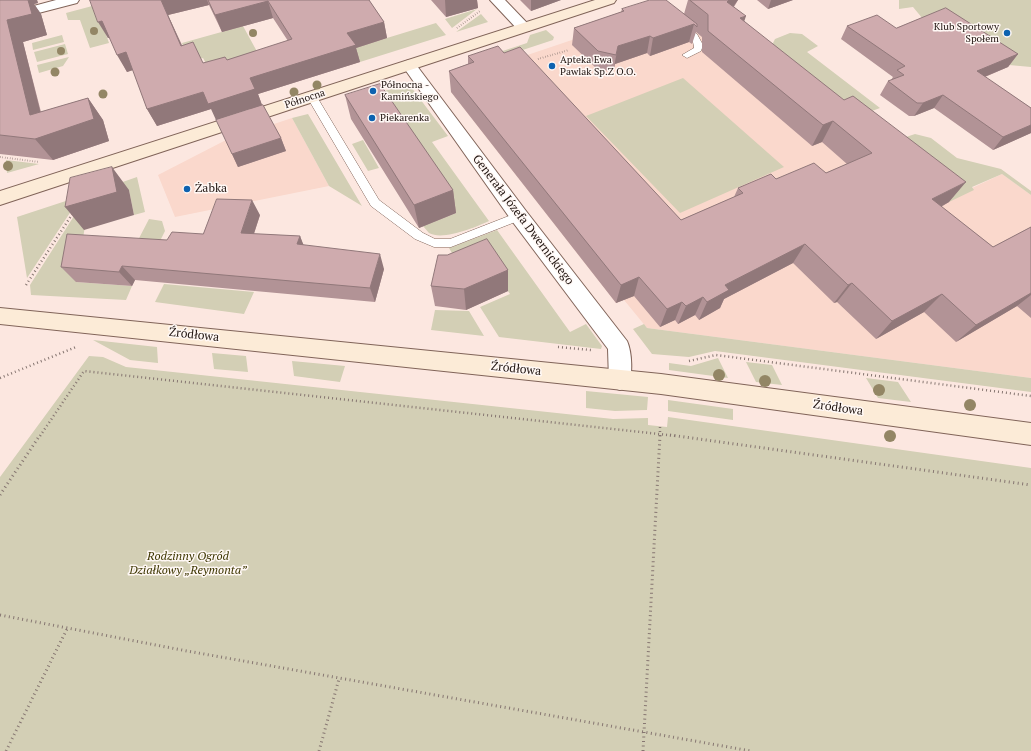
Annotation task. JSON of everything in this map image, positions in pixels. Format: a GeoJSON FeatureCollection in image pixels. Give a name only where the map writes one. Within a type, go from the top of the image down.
{"type":"FeatureCollection","features":[{"type":"Feature","properties":{"kind":"street"},"geometry":{"type":"LineString","coordinates":[[0,18],[72,0]]}},
{"type":"Feature","properties":{"kind":"street"},"geometry":{"type":"LineString","coordinates":[[498,0],[524,28]]}},
{"type":"Feature","properties":{"kind":"street","name":"Północna"},"geometry":{"type":"LineString","coordinates":[[0,198],[609,0]]}},
{"type":"Feature","properties":{"kind":"street","name":"Generała Józefa Dwernickiego"},"geometry":{"type":"LineString","coordinates":[[409,65],[519,216],[619,347],[620,380]]}},
{"type":"Feature","properties":{"kind":"street","name":"Źródłowa"},"geometry":{"type":"LineString","coordinates":[[0,316],[620,380],[1031,434]]}},
{"type":"Feature","properties":{"kind":"lane"},"geometry":{"type":"LineString","coordinates":[[673,18],[698,40],[698,49],[687,55]]}},
{"type":"Feature","properties":{"kind":"lane"},"geometry":{"type":"LineString","coordinates":[[312,97],[375,203],[419,236],[434,243],[452,242],[519,216]]}},
{"type":"Feature","properties":{"kind":"path"},"geometry":{"type":"LineString","coordinates":[[456,28],[484,8]]}},
{"type":"Feature","properties":{"kind":"path"},"geometry":{"type":"LineString","coordinates":[[538,60],[569,50]]}},
{"type":"Feature","properties":{"kind":"path"},"geometry":{"type":"LineString","coordinates":[[0,157],[42,162]]}},
{"type":"Feature","properties":{"kind":"path"},"geometry":{"type":"LineString","coordinates":[[26,285],[76,208]]}},
{"type":"Feature","properties":{"kind":"path"},"geometry":{"type":"LineString","coordinates":[[0,378],[81,345]]}},
{"type":"Feature","properties":{"kind":"path"},"geometry":{"type":"LineString","coordinates":[[684,361],[691,362],[716,355],[1031,396]]}},
{"type":"Feature","properties":{"kind":"path"},"geometry":{"type":"LineString","coordinates":[[0,495],[84,371],[659,434],[1031,485]]}},
{"type":"Feature","properties":{"kind":"path"},"geometry":{"type":"LineString","coordinates":[[643,751],[660,427]]}},
{"type":"Feature","properties":{"kind":"path"},"geometry":{"type":"LineString","coordinates":[[0,615],[339,679],[644,730],[751,751]]}},
{"type":"Feature","properties":{"kind":"path"},"geometry":{"type":"LineString","coordinates":[[6,751],[67,628]]}},
{"type":"Feature","properties":{"kind":"path"},"geometry":{"type":"LineString","coordinates":[[319,751],[339,679]]}},
{"type":"Feature","properties":{"kind":"shaded area"},"geometry":{"type":"Polygon","coordinates":[[[670,7],[972,188],[1002,174],[1031,195],[1031,378],[647,328],[624,300],[616,303],[451,92],[456,79],[670,7]]]}},
{"type":"Feature","properties":{"kind":"shaded area"},"geometry":{"type":"Polygon","coordinates":[[[292,118],[329,186],[175,217],[158,175],[226,140],[292,118]]]}},
{"type":"Feature","properties":{"kind":"green space"},"geometry":{"type":"Polygon","coordinates":[[[899,0],[1031,0],[1031,67],[1009,65],[928,25],[913,7],[899,9],[899,0]]]}},
{"type":"Feature","properties":{"kind":"green space"},"geometry":{"type":"Polygon","coordinates":[[[96,5],[109,43],[90,48],[80,20],[68,20],[66,13],[96,5]]]}},
{"type":"Feature","properties":{"kind":"green space"},"geometry":{"type":"Polygon","coordinates":[[[477,9],[452,28],[445,19],[477,9]]]}},
{"type":"Feature","properties":{"kind":"green space"},"geometry":{"type":"Polygon","coordinates":[[[481,14],[488,22],[456,32],[481,14]]]}},
{"type":"Feature","properties":{"kind":"green space"},"geometry":{"type":"Polygon","coordinates":[[[436,23],[446,35],[360,62],[351,49],[436,23]]]}},
{"type":"Feature","properties":{"kind":"green space"},"geometry":{"type":"Polygon","coordinates":[[[243,26],[260,57],[209,69],[203,58],[189,62],[182,43],[243,26]]]}},
{"type":"Feature","properties":{"kind":"green space"},"geometry":{"type":"Polygon","coordinates":[[[546,30],[554,37],[553,40],[465,69],[469,62],[527,43],[530,35],[546,30]]]}},
{"type":"Feature","properties":{"kind":"green space"},"geometry":{"type":"Polygon","coordinates":[[[790,33],[802,34],[818,46],[807,52],[880,108],[864,114],[857,114],[774,50],[773,43],[775,39],[790,33]]]}},
{"type":"Feature","properties":{"kind":"green space"},"geometry":{"type":"Polygon","coordinates":[[[62,35],[64,42],[33,50],[32,43],[62,35]]]}},
{"type":"Feature","properties":{"kind":"green space"},"geometry":{"type":"Polygon","coordinates":[[[65,44],[68,54],[37,62],[34,52],[65,44]]]}},
{"type":"Feature","properties":{"kind":"green space"},"geometry":{"type":"Polygon","coordinates":[[[69,57],[63,66],[39,73],[37,65],[69,57]]]}},
{"type":"Feature","properties":{"kind":"green space"},"geometry":{"type":"Polygon","coordinates":[[[683,78],[784,167],[680,213],[586,116],[683,78]]]}},
{"type":"Feature","properties":{"kind":"green space"},"geometry":{"type":"Polygon","coordinates":[[[408,83],[448,136],[432,142],[489,221],[476,227],[442,235],[429,233],[423,226],[456,213],[364,98],[408,83]]]}},
{"type":"Feature","properties":{"kind":"green space"},"geometry":{"type":"Polygon","coordinates":[[[308,114],[362,206],[329,186],[292,118],[308,114]]]}},
{"type":"Feature","properties":{"kind":"green space"},"geometry":{"type":"Polygon","coordinates":[[[915,134],[931,138],[957,158],[1001,169],[1031,191],[1031,195],[1002,174],[972,187],[974,190],[949,202],[879,146],[915,134]]]}},
{"type":"Feature","properties":{"kind":"green space"},"geometry":{"type":"Polygon","coordinates":[[[363,140],[379,168],[368,171],[352,144],[363,140]]]}},
{"type":"Feature","properties":{"kind":"green space"},"geometry":{"type":"Polygon","coordinates":[[[6,160],[39,164],[7,173],[6,160]]]}},
{"type":"Feature","properties":{"kind":"green space"},"geometry":{"type":"Polygon","coordinates":[[[137,177],[145,212],[134,215],[129,190],[89,201],[76,282],[132,286],[126,300],[31,295],[30,285],[88,194],[137,177]]]}},
{"type":"Feature","properties":{"kind":"green space"},"geometry":{"type":"Polygon","coordinates":[[[81,196],[27,278],[17,217],[81,196]]]}},
{"type":"Feature","properties":{"kind":"green space"},"geometry":{"type":"Polygon","coordinates":[[[149,219],[162,221],[165,231],[157,247],[135,246],[149,219]]]}},
{"type":"Feature","properties":{"kind":"green space"},"geometry":{"type":"Polygon","coordinates":[[[497,230],[570,332],[586,324],[602,346],[601,349],[499,337],[480,307],[510,294],[489,264],[464,274],[449,248],[497,230]]]}},
{"type":"Feature","properties":{"kind":"green space"},"geometry":{"type":"Polygon","coordinates":[[[164,284],[254,292],[244,314],[155,302],[164,284]]]}},
{"type":"Feature","properties":{"kind":"green space"},"geometry":{"type":"Polygon","coordinates":[[[435,310],[469,311],[484,336],[431,330],[435,310]]]}},
{"type":"Feature","properties":{"kind":"green space"},"geometry":{"type":"Polygon","coordinates":[[[644,324],[647,328],[1031,378],[1031,392],[715,351],[689,357],[652,354],[633,329],[644,324]]]}},
{"type":"Feature","properties":{"kind":"green space"},"geometry":{"type":"Polygon","coordinates":[[[93,340],[157,347],[158,363],[130,360],[93,340]]]}},
{"type":"Feature","properties":{"kind":"green space"},"geometry":{"type":"Polygon","coordinates":[[[212,353],[246,356],[248,372],[214,369],[212,353]]]}},
{"type":"Feature","properties":{"kind":"green space","name":"Rodzinny Ogród Działkowy „Reymonta”"},"geometry":{"type":"Polygon","coordinates":[[[89,356],[103,357],[126,367],[613,419],[648,418],[648,425],[667,427],[668,417],[1031,468],[1031,751],[0,751],[0,477],[89,356]]]}},
{"type":"Feature","properties":{"kind":"green space"},"geometry":{"type":"Polygon","coordinates":[[[718,358],[728,378],[669,370],[669,363],[691,366],[718,358]]]}},
{"type":"Feature","properties":{"kind":"green space"},"geometry":{"type":"Polygon","coordinates":[[[292,361],[345,366],[340,382],[294,376],[292,361]]]}},
{"type":"Feature","properties":{"kind":"green space"},"geometry":{"type":"Polygon","coordinates":[[[746,362],[772,365],[782,385],[756,382],[746,362]]]}},
{"type":"Feature","properties":{"kind":"green space"},"geometry":{"type":"Polygon","coordinates":[[[866,378],[898,382],[911,402],[878,398],[866,378]]]}},
{"type":"Feature","properties":{"kind":"green space"},"geometry":{"type":"Polygon","coordinates":[[[586,391],[648,397],[647,410],[615,411],[586,408],[586,391]]]}},
{"type":"Feature","properties":{"kind":"green space"},"geometry":{"type":"Polygon","coordinates":[[[668,400],[733,409],[733,420],[668,411],[668,400]]]}},
{"type":"Feature","properties":{"kind":"building"},"geometry":{"type":"Polygon","coordinates":[[[0,0],[28,0],[32,14],[7,20],[30,115],[88,98],[94,119],[35,139],[0,135],[0,0]]]}},
{"type":"Feature","properties":{"kind":"building"},"geometry":{"type":"Polygon","coordinates":[[[90,0],[161,0],[181,46],[193,42],[203,63],[225,57],[227,60],[292,39],[268,1],[215,15],[208,0],[369,0],[384,22],[347,33],[356,45],[250,78],[255,89],[208,104],[203,92],[147,109],[126,52],[117,55],[102,21],[98,22],[90,0]]]}},
{"type":"Feature","properties":{"kind":"building"},"geometry":{"type":"Polygon","coordinates":[[[650,0],[666,0],[697,24],[697,27],[694,24],[653,38],[650,36],[618,46],[616,55],[598,51],[574,28],[624,11],[622,9],[650,0]]]}},
{"type":"Feature","properties":{"kind":"building"},"geometry":{"type":"Polygon","coordinates":[[[690,0],[729,0],[727,2],[746,16],[740,18],[844,100],[853,96],[966,182],[932,199],[993,247],[1031,227],[1031,293],[976,325],[942,294],[892,321],[852,283],[848,285],[805,244],[725,285],[729,290],[707,302],[703,297],[686,306],[682,302],[667,309],[639,277],[621,285],[449,71],[474,62],[468,56],[498,46],[504,53],[520,47],[681,220],[743,193],[738,188],[771,174],[776,179],[814,163],[826,173],[872,153],[833,121],[823,125],[708,31],[708,15],[690,0]]]}},
{"type":"Feature","properties":{"kind":"building"},"geometry":{"type":"Polygon","coordinates":[[[946,8],[1018,54],[977,71],[1031,108],[1031,125],[1003,137],[943,95],[923,103],[917,103],[888,81],[904,75],[897,70],[905,66],[847,26],[877,15],[896,28],[946,8]]]}},
{"type":"Feature","properties":{"kind":"building"},"geometry":{"type":"Polygon","coordinates":[[[380,84],[453,190],[414,205],[345,95],[380,84]]]}},
{"type":"Feature","properties":{"kind":"building"},"geometry":{"type":"Polygon","coordinates":[[[263,105],[281,138],[232,154],[216,120],[263,105]]]}},
{"type":"Feature","properties":{"kind":"building"},"geometry":{"type":"Polygon","coordinates":[[[112,167],[117,192],[65,207],[70,178],[112,167]]]}},
{"type":"Feature","properties":{"kind":"building"},"geometry":{"type":"Polygon","coordinates":[[[217,199],[252,200],[241,233],[300,236],[297,244],[380,254],[370,288],[122,266],[119,272],[61,267],[67,234],[167,240],[172,232],[203,234],[217,199]]]}},
{"type":"Feature","properties":{"kind":"building"},"geometry":{"type":"Polygon","coordinates":[[[487,239],[508,270],[464,289],[431,286],[438,255],[447,255],[487,239]]]}},
{"type":"Feature","properties":{"kind":"place","name":"Klub Sportowy Społem"},"geometry":{"type":"Point","coordinates":[1007,33]}},
{"type":"Feature","properties":{"kind":"place","name":"Apteka Ewa Pawlak Sp.Z O.O."},"geometry":{"type":"Point","coordinates":[552,66]}},
{"type":"Feature","properties":{"kind":"place","name":"Północna - Kamińskiego"},"geometry":{"type":"Point","coordinates":[373,91]}},
{"type":"Feature","properties":{"kind":"place","name":"Piekarenka"},"geometry":{"type":"Point","coordinates":[372,118]}},
{"type":"Feature","properties":{"kind":"place","name":"Żabka"},"geometry":{"type":"Point","coordinates":[187,189]}}]}
